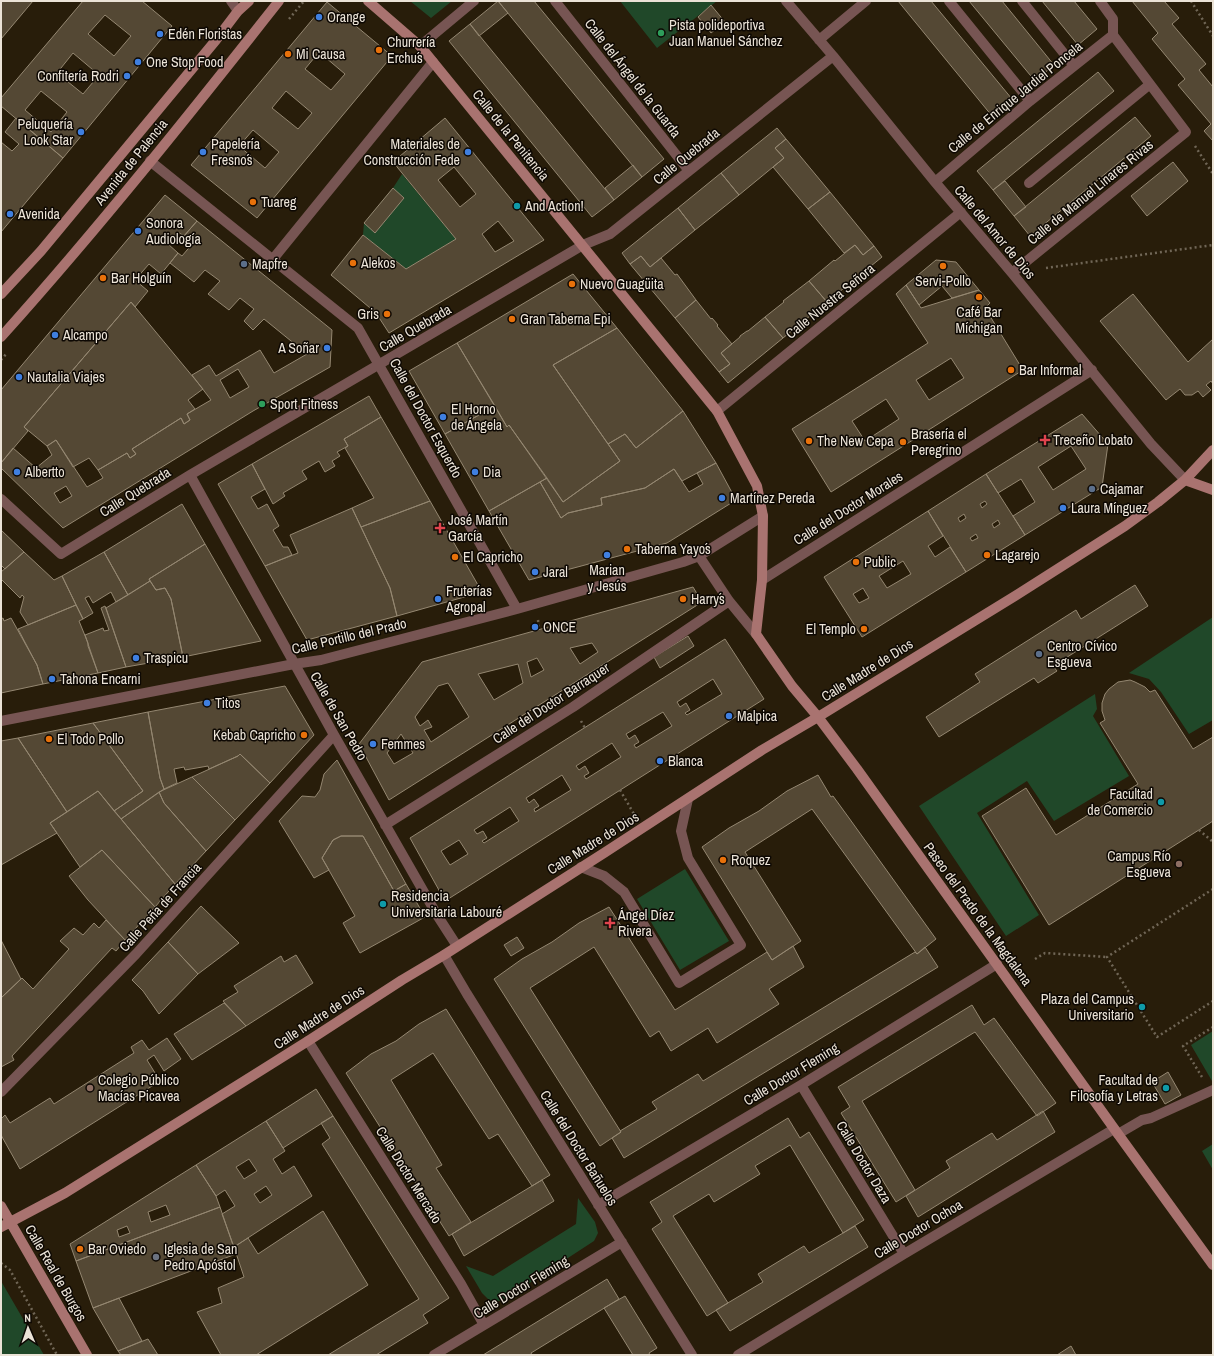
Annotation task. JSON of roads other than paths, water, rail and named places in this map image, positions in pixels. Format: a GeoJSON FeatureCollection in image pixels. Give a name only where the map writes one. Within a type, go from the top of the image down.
{"type":"FeatureCollection","features":[{"type":"Feature","properties":{"kind":"main road","name":"Avenida de Palencia"},"geometry":{"type":"LineString","coordinates":[[1,294],[41,251],[216,40],[238,11],[248,1]]}},
{"type":"Feature","properties":{"kind":"main road","name":"Avenida de Palencia"},"geometry":{"type":"LineString","coordinates":[[1,337],[57,274],[279,1]]}},
{"type":"Feature","properties":{"kind":"main road","name":"Calle de la Penitencia"},"geometry":{"type":"LineString","coordinates":[[368,1],[420,46],[717,411],[757,486],[763,516],[762,580],[756,634]]}},
{"type":"Feature","properties":{"kind":"main road","name":"Calle Madre de Dios"},"geometry":{"type":"LineString","coordinates":[[1,1227],[65,1193],[444,955],[762,750],[1015,596],[1125,526],[1152,507],[1184,480],[1213,450]]}},
{"type":"Feature","properties":{"kind":"main road"},"geometry":{"type":"LineString","coordinates":[[1184,480],[1213,490]]}},
{"type":"Feature","properties":{"kind":"main road","name":"Paseo del Prado de la Magdalena"},"geometry":{"type":"LineString","coordinates":[[756,634],[792,686],[853,763],[1116,1132],[1213,1265]]}},
{"type":"Feature","properties":{"kind":"main road","name":"Calle Real de Burgos"},"geometry":{"type":"LineString","coordinates":[[1,1206],[87,1355]]}},
{"type":"Feature","properties":{"kind":"street"},"geometry":{"type":"LineString","coordinates":[[231,1],[238,11]]}},
{"type":"Feature","properties":{"kind":"street"},"geometry":{"type":"LineString","coordinates":[[420,46],[474,1]]}},
{"type":"Feature","properties":{"kind":"street","name":"Calle del Ángel de la Guarda"},"geometry":{"type":"LineString","coordinates":[[555,1],[689,171]]}},
{"type":"Feature","properties":{"kind":"street","name":"Calle del Amor de Dios"},"geometry":{"type":"LineString","coordinates":[[786,1],[1092,370],[1151,444],[1184,480]]}},
{"type":"Feature","properties":{"kind":"street"},"geometry":{"type":"LineString","coordinates":[[819,40],[866,1]]}},
{"type":"Feature","properties":{"kind":"street"},"geometry":{"type":"LineString","coordinates":[[949,1],[1030,101]]}},
{"type":"Feature","properties":{"kind":"street"},"geometry":{"type":"LineString","coordinates":[[1022,1],[1074,66]]}},
{"type":"Feature","properties":{"kind":"street"},"geometry":{"type":"LineString","coordinates":[[1029,183],[1149,85],[1113,35],[1113,20],[1100,1]]}},
{"type":"Feature","properties":{"kind":"street","name":"Calle de Enrique Jardiel Poncela"},"geometry":{"type":"LineString","coordinates":[[935,182],[1030,101],[1113,35]]}},
{"type":"Feature","properties":{"kind":"street","name":"Calle Quebrada"},"geometry":{"type":"LineString","coordinates":[[1,499],[61,554],[190,475],[380,364],[583,246],[610,234],[833,56]]}},
{"type":"Feature","properties":{"kind":"street"},"geometry":{"type":"LineString","coordinates":[[273,259],[433,62]]}},
{"type":"Feature","properties":{"kind":"street","name":"Calle de Manuel Linares Rivas"},"geometry":{"type":"LineString","coordinates":[[1012,273],[1186,132],[1149,85]]}},
{"type":"Feature","properties":{"kind":"street","name":"Calle del Doctor Esquerdo"},"geometry":{"type":"LineString","coordinates":[[150,161],[358,328],[380,364],[517,609]]}},
{"type":"Feature","properties":{"kind":"street","name":"Calle Nuestra Señora"},"geometry":{"type":"LineString","coordinates":[[717,411],[960,212]]}},
{"type":"Feature","properties":{"kind":"street","name":"Calle del Doctor Morales"},"geometry":{"type":"LineString","coordinates":[[762,580],[1092,370]]}},
{"type":"Feature","properties":{"kind":"street","name":"Calle de San Pedro"},"geometry":{"type":"LineString","coordinates":[[190,475],[334,735],[439,919],[457,946]]}},
{"type":"Feature","properties":{"kind":"street","name":"Calle Portillo del Prado"},"geometry":{"type":"LineString","coordinates":[[1,722],[294,664],[321,660],[517,609],[699,556],[763,516]]}},
{"type":"Feature","properties":{"kind":"street"},"geometry":{"type":"LineString","coordinates":[[699,556],[729,601],[756,634]]}},
{"type":"Feature","properties":{"kind":"street","name":"Calle del Doctor Barraquer"},"geometry":{"type":"LineString","coordinates":[[386,825],[573,707],[729,601]]}},
{"type":"Feature","properties":{"kind":"street","name":"Calle Peña de Francia"},"geometry":{"type":"LineString","coordinates":[[1,1092],[136,954],[334,735]]}},
{"type":"Feature","properties":{"kind":"street"},"geometry":{"type":"LineString","coordinates":[[581,867],[604,876],[624,892],[679,983],[741,945],[688,858],[682,831],[688,799]]}},
{"type":"Feature","properties":{"kind":"street","name":"Calle del Doctor Bañuelos"},"geometry":{"type":"LineString","coordinates":[[444,955],[692,1355]]}},
{"type":"Feature","properties":{"kind":"street","name":"Calle Doctor Fleming"},"geometry":{"type":"LineString","coordinates":[[598,1205],[801,1085],[997,964]]}},
{"type":"Feature","properties":{"kind":"street","name":"Calle Doctor Mercado"},"geometry":{"type":"LineString","coordinates":[[308,1041],[461,1284],[484,1325]]}},
{"type":"Feature","properties":{"kind":"street","name":"Calle Doctor Daza"},"geometry":{"type":"LineString","coordinates":[[801,1085],[904,1254]]}},
{"type":"Feature","properties":{"kind":"street"},"geometry":{"type":"LineString","coordinates":[[1116,1132],[1212,1091]]}},
{"type":"Feature","properties":{"kind":"street","name":"Calle Doctor Ochoa"},"geometry":{"type":"LineString","coordinates":[[738,1355],[904,1254],[1116,1132]]}},
{"type":"Feature","properties":{"kind":"street","name":"Calle Doctor Fleming"},"geometry":{"type":"LineString","coordinates":[[434,1355],[622,1242]]}},
{"type":"Feature","properties":{"kind":"place","name":"Orange"},"geometry":{"type":"Point","coordinates":[319,17]}},
{"type":"Feature","properties":{"kind":"place","name":"Pista polideportiva Juan Manuel Sánchez"},"geometry":{"type":"Point","coordinates":[661,33]}},
{"type":"Feature","properties":{"kind":"place","name":"Edén Floristas"},"geometry":{"type":"Point","coordinates":[160,34]}},
{"type":"Feature","properties":{"kind":"place","name":"Churrería Erchu´s"},"geometry":{"type":"Point","coordinates":[379,50]}},
{"type":"Feature","properties":{"kind":"place","name":"Mi Causa"},"geometry":{"type":"Point","coordinates":[288,54]}},
{"type":"Feature","properties":{"kind":"place","name":"One Stop Food"},"geometry":{"type":"Point","coordinates":[138,62]}},
{"type":"Feature","properties":{"kind":"place","name":"Confitería Rodri"},"geometry":{"type":"Point","coordinates":[127,76]}},
{"type":"Feature","properties":{"kind":"place","name":"Peluquería Look Star"},"geometry":{"type":"Point","coordinates":[81,132]}},
{"type":"Feature","properties":{"kind":"place","name":"Papelería Fresno´s"},"geometry":{"type":"Point","coordinates":[203,152]}},
{"type":"Feature","properties":{"kind":"place","name":"Materiales de Construcción Fede"},"geometry":{"type":"Point","coordinates":[468,152]}},
{"type":"Feature","properties":{"kind":"place","name":"Tuareg"},"geometry":{"type":"Point","coordinates":[253,202]}},
{"type":"Feature","properties":{"kind":"place","name":"And Action!"},"geometry":{"type":"Point","coordinates":[517,206]}},
{"type":"Feature","properties":{"kind":"place","name":"Avenida"},"geometry":{"type":"Point","coordinates":[10,214]}},
{"type":"Feature","properties":{"kind":"place","name":"Sonora Audiología"},"geometry":{"type":"Point","coordinates":[138,231]}},
{"type":"Feature","properties":{"kind":"place","name":"Alekos"},"geometry":{"type":"Point","coordinates":[353,263]}},
{"type":"Feature","properties":{"kind":"place","name":"Mapfre"},"geometry":{"type":"Point","coordinates":[244,264]}},
{"type":"Feature","properties":{"kind":"place","name":"Servi-Pollo"},"geometry":{"type":"Point","coordinates":[943,266]}},
{"type":"Feature","properties":{"kind":"place","name":"Bar Holguín"},"geometry":{"type":"Point","coordinates":[103,278]}},
{"type":"Feature","properties":{"kind":"place","name":"Nuevo Guagüita"},"geometry":{"type":"Point","coordinates":[572,284]}},
{"type":"Feature","properties":{"kind":"place","name":"Café Bar Míchigan"},"geometry":{"type":"Point","coordinates":[979,297]}},
{"type":"Feature","properties":{"kind":"place","name":"Gris"},"geometry":{"type":"Point","coordinates":[387,314]}},
{"type":"Feature","properties":{"kind":"place","name":"Gran Taberna Epi"},"geometry":{"type":"Point","coordinates":[512,319]}},
{"type":"Feature","properties":{"kind":"place","name":"Alcampo"},"geometry":{"type":"Point","coordinates":[55,335]}},
{"type":"Feature","properties":{"kind":"place","name":"A Soñar"},"geometry":{"type":"Point","coordinates":[327,348]}},
{"type":"Feature","properties":{"kind":"place","name":"Bar Informal"},"geometry":{"type":"Point","coordinates":[1011,370]}},
{"type":"Feature","properties":{"kind":"place","name":"Nautalia Viajes"},"geometry":{"type":"Point","coordinates":[19,377]}},
{"type":"Feature","properties":{"kind":"place","name":"Sport Fitness"},"geometry":{"type":"Point","coordinates":[262,404]}},
{"type":"Feature","properties":{"kind":"place","name":"El Horno de Ángela"},"geometry":{"type":"Point","coordinates":[443,417]}},
{"type":"Feature","properties":{"kind":"place","name":"Treceño Lobato"},"geometry":{"type":"Point","coordinates":[1045,440]}},
{"type":"Feature","properties":{"kind":"place","name":"The New Cepa"},"geometry":{"type":"Point","coordinates":[809,441]}},
{"type":"Feature","properties":{"kind":"place","name":"Brasería el Peregrino"},"geometry":{"type":"Point","coordinates":[903,442]}},
{"type":"Feature","properties":{"kind":"place","name":"Albertto"},"geometry":{"type":"Point","coordinates":[17,472]}},
{"type":"Feature","properties":{"kind":"place","name":"Dia"},"geometry":{"type":"Point","coordinates":[475,472]}},
{"type":"Feature","properties":{"kind":"place","name":"Cajamar"},"geometry":{"type":"Point","coordinates":[1092,489]}},
{"type":"Feature","properties":{"kind":"place","name":"Martínez Pereda"},"geometry":{"type":"Point","coordinates":[722,498]}},
{"type":"Feature","properties":{"kind":"place","name":"Laura Mínguez"},"geometry":{"type":"Point","coordinates":[1063,508]}},
{"type":"Feature","properties":{"kind":"place","name":"José Martín García"},"geometry":{"type":"Point","coordinates":[440,528]}},
{"type":"Feature","properties":{"kind":"place","name":"Taberna Yayo´s"},"geometry":{"type":"Point","coordinates":[627,549]}},
{"type":"Feature","properties":{"kind":"place","name":"Marian y Jesús"},"geometry":{"type":"Point","coordinates":[607,555]}},
{"type":"Feature","properties":{"kind":"place","name":"Lagarejo"},"geometry":{"type":"Point","coordinates":[987,555]}},
{"type":"Feature","properties":{"kind":"place","name":"El Capricho"},"geometry":{"type":"Point","coordinates":[455,557]}},
{"type":"Feature","properties":{"kind":"place","name":"Public"},"geometry":{"type":"Point","coordinates":[856,562]}},
{"type":"Feature","properties":{"kind":"place","name":"Jaral"},"geometry":{"type":"Point","coordinates":[535,572]}},
{"type":"Feature","properties":{"kind":"place","name":"Fruterías Agropal"},"geometry":{"type":"Point","coordinates":[438,599]}},
{"type":"Feature","properties":{"kind":"place","name":"Harry´s"},"geometry":{"type":"Point","coordinates":[683,599]}},
{"type":"Feature","properties":{"kind":"place","name":"ONCE"},"geometry":{"type":"Point","coordinates":[535,627]}},
{"type":"Feature","properties":{"kind":"place","name":"El Templo"},"geometry":{"type":"Point","coordinates":[864,629]}},
{"type":"Feature","properties":{"kind":"place","name":"Centro Cívico Esgueva"},"geometry":{"type":"Point","coordinates":[1039,654]}},
{"type":"Feature","properties":{"kind":"place","name":"Traspicu"},"geometry":{"type":"Point","coordinates":[136,658]}},
{"type":"Feature","properties":{"kind":"place","name":"Tahona Encarni"},"geometry":{"type":"Point","coordinates":[52,679]}},
{"type":"Feature","properties":{"kind":"place","name":"Titos"},"geometry":{"type":"Point","coordinates":[207,703]}},
{"type":"Feature","properties":{"kind":"place","name":"Malpica"},"geometry":{"type":"Point","coordinates":[729,716]}},
{"type":"Feature","properties":{"kind":"place","name":"Kebab Capricho"},"geometry":{"type":"Point","coordinates":[304,735]}},
{"type":"Feature","properties":{"kind":"place","name":"El Todo Pollo"},"geometry":{"type":"Point","coordinates":[49,739]}},
{"type":"Feature","properties":{"kind":"place","name":"Femmes"},"geometry":{"type":"Point","coordinates":[373,744]}},
{"type":"Feature","properties":{"kind":"place","name":"Blanca"},"geometry":{"type":"Point","coordinates":[660,761]}},
{"type":"Feature","properties":{"kind":"place","name":"Facultad de Comercio"},"geometry":{"type":"Point","coordinates":[1161,802]}},
{"type":"Feature","properties":{"kind":"place","name":"Roquez"},"geometry":{"type":"Point","coordinates":[723,860]}},
{"type":"Feature","properties":{"kind":"place","name":"Campus Río Esgueva"},"geometry":{"type":"Point","coordinates":[1179,864]}},
{"type":"Feature","properties":{"kind":"place","name":"Residencia Universitaria Labouré"},"geometry":{"type":"Point","coordinates":[383,904]}},
{"type":"Feature","properties":{"kind":"place","name":"Ángel Díez Rivera"},"geometry":{"type":"Point","coordinates":[610,923]}},
{"type":"Feature","properties":{"kind":"place","name":"Plaza del Campus Universitario"},"geometry":{"type":"Point","coordinates":[1142,1007]}},
{"type":"Feature","properties":{"kind":"place","name":"Colegio Público Macías Picavea"},"geometry":{"type":"Point","coordinates":[90,1088]}},
{"type":"Feature","properties":{"kind":"place","name":"Facultad de Filosofía y Letras"},"geometry":{"type":"Point","coordinates":[1166,1088]}},
{"type":"Feature","properties":{"kind":"place","name":"Bar Oviedo"},"geometry":{"type":"Point","coordinates":[80,1249]}},
{"type":"Feature","properties":{"kind":"place","name":"Iglesia de San Pedro Apóstol"},"geometry":{"type":"Point","coordinates":[156,1257]}}]}
